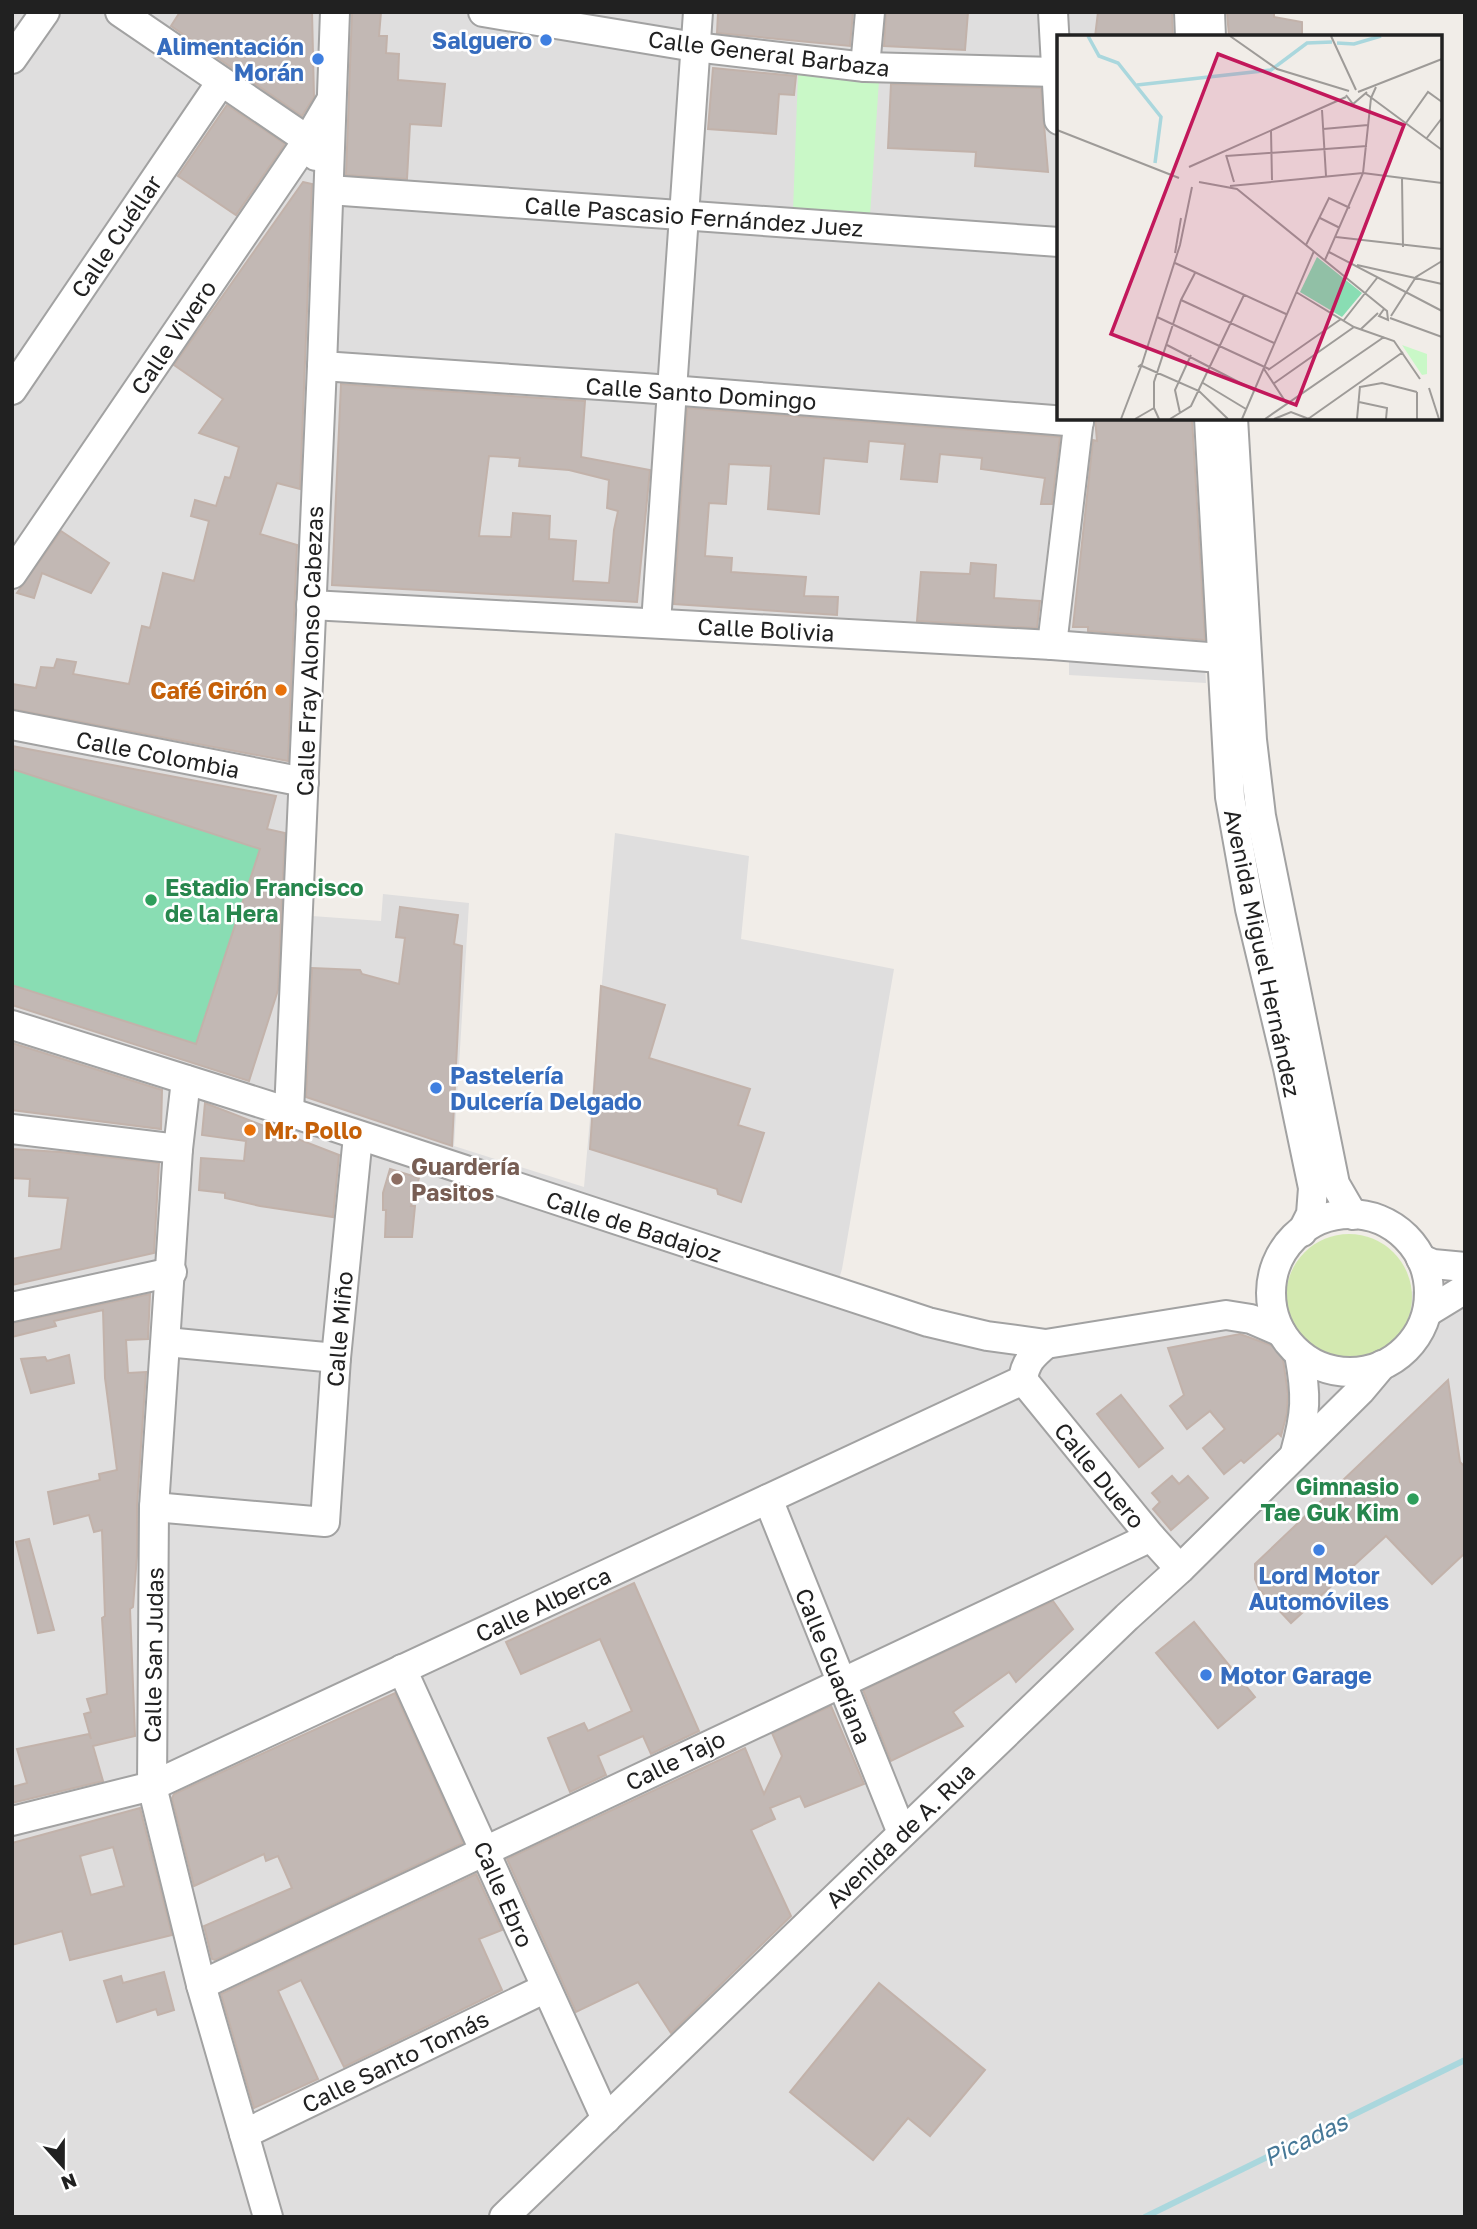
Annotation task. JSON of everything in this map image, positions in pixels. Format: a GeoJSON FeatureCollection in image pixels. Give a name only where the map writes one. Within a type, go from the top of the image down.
{"type":"FeatureCollection","features":[{"type":"Feature","properties":{"kind":"street"},"geometry":{"type":"LineString","coordinates":[[12,59],[45,12]]}},
{"type":"Feature","properties":{"kind":"street"},"geometry":{"type":"LineString","coordinates":[[120,12],[307,141]]}},
{"type":"Feature","properties":{"kind":"street","name":"Calle Fray Alonso Cabezas"},"geometry":{"type":"LineString","coordinates":[[289,1112],[322,366],[325,180],[335,12]]}},
{"type":"Feature","properties":{"kind":"street","name":"Calle General Barbaza"},"geometry":{"type":"LineString","coordinates":[[483,12],[695,47],[865,67],[1056,72]]}},
{"type":"Feature","properties":{"kind":"street"},"geometry":{"type":"LineString","coordinates":[[656,623],[698,12]]}},
{"type":"Feature","properties":{"kind":"street"},"geometry":{"type":"LineString","coordinates":[[865,67],[870,12]]}},
{"type":"Feature","properties":{"kind":"street"},"geometry":{"type":"LineString","coordinates":[[1053,12],[1057,88]]}},
{"type":"Feature","properties":{"kind":"street"},"geometry":{"type":"LineString","coordinates":[[1189,12],[1190,35]]}},
{"type":"Feature","properties":{"kind":"street"},"geometry":{"type":"LineString","coordinates":[[1210,12],[1211,35]]}},
{"type":"Feature","properties":{"kind":"street","name":"Calle Cuéllar"},"geometry":{"type":"LineString","coordinates":[[12,390],[220,82]]}},
{"type":"Feature","properties":{"kind":"street","name":"Calle Vivero"},"geometry":{"type":"LineString","coordinates":[[12,574],[307,141],[331,99]]}},
{"type":"Feature","properties":{"kind":"street","name":"Calle Fray Alonso Cabezas"},"geometry":{"type":"LineString","coordinates":[[307,141],[314,151],[325,180]]}},
{"type":"Feature","properties":{"kind":"street"},"geometry":{"type":"LineString","coordinates":[[284,174],[304,168],[325,180]]}},
{"type":"Feature","properties":{"kind":"street","name":"Calle Pascasio Fernández Juez"},"geometry":{"type":"LineString","coordinates":[[325,180],[684,215],[1057,242]]}},
{"type":"Feature","properties":{"kind":"street","name":"Calle Santo Domingo"},"geometry":{"type":"LineString","coordinates":[[322,366],[1057,418]]}},
{"type":"Feature","properties":{"kind":"street"},"geometry":{"type":"LineString","coordinates":[[1052,645],[1079,420]]}},
{"type":"Feature","properties":{"kind":"street","name":"Avenida Miguel Hernández"},"geometry":{"type":"LineString","coordinates":[[1209,420],[1232,809],[1250,909],[1305,1143],[1313,1188],[1311,1214],[1302,1232]]}},
{"type":"Feature","properties":{"kind":"street","name":"Avenida Miguel Hernández"},"geometry":{"type":"LineString","coordinates":[[1233,420],[1252,740],[1261,816],[1335,1184],[1353,1215]]}},
{"type":"Feature","properties":{"kind":"street","name":"Calle Bolivia"},"geometry":{"type":"LineString","coordinates":[[310,605],[1052,645],[1222,658]]}},
{"type":"Feature","properties":{"kind":"street","name":"Calle Colombia"},"geometry":{"type":"LineString","coordinates":[[12,725],[304,782]]}},
{"type":"Feature","properties":{"kind":"street","name":"Calle de Badajoz"},"geometry":{"type":"LineString","coordinates":[[12,1025],[289,1112],[928,1322],[987,1336],[1046,1344],[1226,1315],[1251,1320],[1281,1332]]}},
{"type":"Feature","properties":{"kind":"street","name":"Calle San Judas"},"geometry":{"type":"LineString","coordinates":[[186,1080],[178,1149],[172,1272],[154,1507],[152,1786],[201,1985],[268,2217]]}},
{"type":"Feature","properties":{"kind":"street"},"geometry":{"type":"LineString","coordinates":[[12,1129],[178,1149]]}},
{"type":"Feature","properties":{"kind":"street","name":"Calle Miño"},"geometry":{"type":"LineString","coordinates":[[154,1507],[325,1522],[336,1358],[358,1136]]}},
{"type":"Feature","properties":{"kind":"street"},"geometry":{"type":"LineString","coordinates":[[1332,1214],[1353,1215],[1387,1224],[1406,1239],[1421,1259],[1428,1283],[1429,1311],[1419,1331],[1402,1353],[1382,1365],[1352,1373],[1325,1369],[1299,1354],[1281,1332],[1272,1311],[1271,1284],[1279,1258],[1294,1238],[1332,1214]]}},
{"type":"Feature","properties":{"kind":"street"},"geometry":{"type":"LineString","coordinates":[[1421,1259],[1433,1264],[1465,1267]]}},
{"type":"Feature","properties":{"kind":"street"},"geometry":{"type":"LineString","coordinates":[[12,1307],[172,1272]]}},
{"type":"Feature","properties":{"kind":"street","name":"Calle de Badajoz"},"geometry":{"type":"LineString","coordinates":[[1226,1315],[1271,1284]]}},
{"type":"Feature","properties":{"kind":"street"},"geometry":{"type":"LineString","coordinates":[[1429,1311],[1465,1289]]}},
{"type":"Feature","properties":{"kind":"street"},"geometry":{"type":"LineString","coordinates":[[166,1342],[336,1358]]}},
{"type":"Feature","properties":{"kind":"street"},"geometry":{"type":"LineString","coordinates":[[1023,1380],[1024,1368],[1030,1357],[1046,1344]]}},
{"type":"Feature","properties":{"kind":"street","name":"Avenida de A. Rua"},"geometry":{"type":"LineString","coordinates":[[1295,1453],[1305,1417],[1305,1383],[1299,1354]]}},
{"type":"Feature","properties":{"kind":"street","name":"Avenida de A. Rua"},"geometry":{"type":"LineString","coordinates":[[504,2217],[1180,1569],[1361,1390],[1382,1365]]}},
{"type":"Feature","properties":{"kind":"street","name":"Calle Alberca"},"geometry":{"type":"LineString","coordinates":[[12,1821],[152,1786],[1023,1380]]}},
{"type":"Feature","properties":{"kind":"street","name":"Calle Duero"},"geometry":{"type":"LineString","coordinates":[[1023,1380],[1180,1569]]}},
{"type":"Feature","properties":{"kind":"street","name":"Calle Guadiana"},"geometry":{"type":"LineString","coordinates":[[768,1499],[902,1833]]}},
{"type":"Feature","properties":{"kind":"street","name":"Calle Tajo"},"geometry":{"type":"LineString","coordinates":[[201,1985],[839,1681],[1151,1537]]}},
{"type":"Feature","properties":{"kind":"street","name":"Calle Ebro"},"geometry":{"type":"LineString","coordinates":[[402,1669],[606,2119]]}},
{"type":"Feature","properties":{"kind":"street","name":"Calle Santo Tomás"},"geometry":{"type":"LineString","coordinates":[[244,2134],[547,1987]]}},
{"type":"Feature","properties":{"kind":"shaded area"},"geometry":{"type":"Polygon","coordinates":[[[12,12],[1173,12],[1174,35],[1057,35],[1057,420],[1192,420],[1206,683],[1069,675],[1069,629],[1049,628],[1047,638],[314,595],[298,915],[381,921],[383,894],[469,903],[454,1146],[584,1187],[615,833],[749,856],[741,939],[894,969],[842,1269],[836,1289],[980,1334],[1169,1335],[1465,1282],[1465,2217],[12,2217],[12,12]]]}},
{"type":"Feature","properties":{"kind":"green space"},"geometry":{"type":"Polygon","coordinates":[[[798,74],[879,80],[870,216],[793,211],[798,74]]]}},
{"type":"Feature","properties":{"kind":"green space","name":"Estadio Francisco de la Hera"},"geometry":{"type":"Polygon","coordinates":[[[12,746],[276,796],[267,829],[292,835],[286,965],[249,1081],[12,1005],[12,746]]]}},
{"type":"Feature","properties":{"kind":"green space"},"geometry":{"type":"Polygon","coordinates":[[[1349,1234],[1373,1239],[1394,1252],[1407,1273],[1412,1297],[1407,1321],[1394,1342],[1373,1355],[1349,1360],[1325,1355],[1304,1342],[1291,1321],[1286,1297],[1291,1273],[1304,1252],[1325,1239],[1349,1234]]]}},
{"type":"Feature","properties":{"kind":"building"},"geometry":{"type":"Polygon","coordinates":[[[180,12],[312,12],[314,97],[302,116],[171,26],[180,12]]]}},
{"type":"Feature","properties":{"kind":"building"},"geometry":{"type":"Polygon","coordinates":[[[352,12],[381,12],[379,36],[387,36],[386,53],[399,54],[398,80],[445,84],[441,126],[410,124],[407,179],[346,175],[352,12]]]}},
{"type":"Feature","properties":{"kind":"building"},"geometry":{"type":"Polygon","coordinates":[[[718,12],[853,12],[850,46],[717,33],[718,12]]]}},
{"type":"Feature","properties":{"kind":"building"},"geometry":{"type":"Polygon","coordinates":[[[886,12],[968,12],[965,50],[884,46],[886,12]]]}},
{"type":"Feature","properties":{"kind":"building"},"geometry":{"type":"Polygon","coordinates":[[[1098,12],[1172,12],[1173,35],[1095,35],[1098,12]]]}},
{"type":"Feature","properties":{"kind":"building"},"geometry":{"type":"Polygon","coordinates":[[[1227,12],[1274,12],[1274,17],[1302,22],[1302,35],[1229,35],[1227,12]]]}},
{"type":"Feature","properties":{"kind":"building"},"geometry":{"type":"Polygon","coordinates":[[[713,68],[796,76],[794,95],[779,94],[776,134],[708,129],[713,68]]]}},
{"type":"Feature","properties":{"kind":"building"},"geometry":{"type":"Polygon","coordinates":[[[891,84],[1041,88],[1048,172],[975,166],[976,152],[888,148],[891,84]]]}},
{"type":"Feature","properties":{"kind":"building"},"geometry":{"type":"Polygon","coordinates":[[[227,105],[285,144],[236,215],[178,176],[227,105]]]}},
{"type":"Feature","properties":{"kind":"building"},"geometry":{"type":"Polygon","coordinates":[[[303,182],[312,184],[300,489],[277,483],[260,534],[297,545],[288,761],[12,709],[12,684],[36,688],[41,667],[54,668],[57,659],[76,662],[73,674],[129,684],[142,626],[150,628],[163,573],[194,581],[209,521],[191,516],[195,500],[216,506],[225,477],[230,478],[239,447],[199,433],[223,399],[174,365],[303,182]]]}},
{"type":"Feature","properties":{"kind":"building"},"geometry":{"type":"Polygon","coordinates":[[[341,384],[585,401],[581,457],[650,470],[637,602],[332,585],[341,384]],[[489,456],[479,536],[511,537],[513,513],[550,516],[549,539],[576,541],[573,581],[609,583],[618,511],[607,508],[609,480],[569,470],[519,466],[520,458],[489,456]]]}},
{"type":"Feature","properties":{"kind":"building"},"geometry":{"type":"Polygon","coordinates":[[[687,408],[1060,437],[1052,504],[1041,504],[1045,478],[981,469],[982,458],[940,454],[937,482],[901,479],[905,444],[869,441],[867,462],[824,458],[819,514],[768,509],[771,466],[729,464],[726,504],[709,503],[705,556],[732,558],[731,572],[806,577],[804,596],[838,597],[837,615],[674,604],[687,408]]]}},
{"type":"Feature","properties":{"kind":"building"},"geometry":{"type":"Polygon","coordinates":[[[1095,420],[1192,420],[1205,640],[1088,631],[1088,627],[1073,627],[1093,440],[1097,441],[1095,420]]]}},
{"type":"Feature","properties":{"kind":"building"},"geometry":{"type":"Polygon","coordinates":[[[61,531],[109,563],[91,593],[42,573],[34,598],[17,593],[61,531]]]}},
{"type":"Feature","properties":{"kind":"building"},"geometry":{"type":"Polygon","coordinates":[[[971,563],[996,565],[994,598],[1040,601],[1037,628],[917,621],[921,572],[970,574],[971,563]]]}},
{"type":"Feature","properties":{"kind":"building"},"geometry":{"type":"Polygon","coordinates":[[[12,746],[276,796],[267,829],[285,833],[278,990],[249,1081],[12,1005],[12,985],[196,1044],[260,849],[12,769],[12,746]]]}},
{"type":"Feature","properties":{"kind":"building"},"geometry":{"type":"Polygon","coordinates":[[[400,907],[458,915],[454,944],[462,946],[452,1146],[306,1097],[312,968],[360,970],[362,974],[399,984],[405,938],[396,937],[400,907]]]}},
{"type":"Feature","properties":{"kind":"building"},"geometry":{"type":"Polygon","coordinates":[[[601,986],[665,1005],[649,1058],[750,1089],[738,1125],[764,1133],[741,1202],[718,1194],[717,1189],[590,1149],[601,986]]]}},
{"type":"Feature","properties":{"kind":"building"},"geometry":{"type":"Polygon","coordinates":[[[12,1043],[162,1090],[161,1129],[12,1110],[12,1043]]]}},
{"type":"Feature","properties":{"kind":"building"},"geometry":{"type":"Polygon","coordinates":[[[205,1103],[339,1155],[333,1217],[260,1206],[225,1198],[225,1193],[199,1190],[201,1158],[244,1161],[246,1141],[202,1135],[205,1103]]]}},
{"type":"Feature","properties":{"kind":"building"},"geometry":{"type":"Polygon","coordinates":[[[12,1149],[159,1163],[154,1253],[12,1285],[12,1259],[61,1249],[68,1198],[29,1196],[30,1179],[12,1178],[12,1149]]]}},
{"type":"Feature","properties":{"kind":"building"},"geometry":{"type":"Polygon","coordinates":[[[390,1169],[419,1178],[411,1206],[415,1206],[412,1237],[385,1237],[386,1210],[383,1210],[383,1193],[390,1169]]]}},
{"type":"Feature","properties":{"kind":"building"},"geometry":{"type":"Polygon","coordinates":[[[150,1294],[148,1339],[126,1340],[128,1373],[146,1372],[137,1506],[137,1556],[133,1607],[130,1609],[135,1736],[93,1746],[103,1781],[12,1803],[12,1787],[27,1783],[17,1749],[89,1734],[91,1739],[84,1714],[91,1712],[87,1699],[107,1694],[102,1618],[105,1616],[102,1530],[94,1532],[89,1515],[54,1524],[48,1492],[100,1480],[99,1474],[117,1470],[105,1378],[103,1310],[54,1321],[56,1326],[12,1337],[12,1323],[150,1294]]]}},
{"type":"Feature","properties":{"kind":"building"},"geometry":{"type":"Polygon","coordinates":[[[1240,1334],[1273,1346],[1283,1359],[1288,1394],[1287,1413],[1281,1436],[1278,1433],[1244,1463],[1241,1460],[1224,1474],[1203,1448],[1225,1429],[1210,1411],[1187,1429],[1170,1406],[1184,1395],[1168,1348],[1240,1334]]]}},
{"type":"Feature","properties":{"kind":"building"},"geometry":{"type":"Polygon","coordinates":[[[69,1355],[74,1383],[31,1393],[21,1359],[45,1357],[47,1361],[69,1355]]]}},
{"type":"Feature","properties":{"kind":"building"},"geometry":{"type":"Polygon","coordinates":[[[1448,1380],[1460,1462],[1465,1467],[1465,1553],[1432,1584],[1386,1536],[1291,1623],[1259,1589],[1255,1579],[1255,1564],[1448,1380]]]}},
{"type":"Feature","properties":{"kind":"building"},"geometry":{"type":"Polygon","coordinates":[[[1121,1395],[1163,1448],[1139,1467],[1097,1414],[1121,1395]]]}},
{"type":"Feature","properties":{"kind":"building"},"geometry":{"type":"Polygon","coordinates":[[[1172,1476],[1179,1484],[1188,1476],[1208,1498],[1171,1530],[1153,1509],[1160,1502],[1152,1493],[1172,1476]]]}},
{"type":"Feature","properties":{"kind":"building"},"geometry":{"type":"Polygon","coordinates":[[[29,1539],[54,1630],[38,1633],[16,1542],[29,1539]]]}},
{"type":"Feature","properties":{"kind":"building"},"geometry":{"type":"Polygon","coordinates":[[[634,1583],[699,1731],[651,1754],[643,1736],[598,1756],[606,1775],[570,1792],[548,1738],[584,1723],[588,1731],[632,1711],[600,1639],[521,1674],[506,1642],[634,1583]]]}},
{"type":"Feature","properties":{"kind":"building"},"geometry":{"type":"Polygon","coordinates":[[[1053,1601],[1073,1629],[1016,1682],[1009,1672],[953,1712],[963,1726],[891,1761],[863,1690],[1053,1601]]]}},
{"type":"Feature","properties":{"kind":"building","name":"Motor Garage"},"geometry":{"type":"Polygon","coordinates":[[[1194,1622],[1255,1697],[1218,1728],[1156,1653],[1194,1622]]]}},
{"type":"Feature","properties":{"kind":"building"},"geometry":{"type":"Polygon","coordinates":[[[395,1693],[463,1843],[215,1960],[212,1959],[204,1926],[292,1888],[278,1856],[266,1861],[264,1854],[194,1886],[172,1798],[174,1794],[395,1693]]]}},
{"type":"Feature","properties":{"kind":"building"},"geometry":{"type":"Polygon","coordinates":[[[831,1706],[864,1784],[805,1807],[800,1796],[770,1808],[775,1819],[751,1830],[791,1916],[671,2033],[638,1982],[576,2012],[507,1859],[745,1748],[764,1794],[782,1756],[772,1733],[831,1706]]]}},
{"type":"Feature","properties":{"kind":"building"},"geometry":{"type":"Polygon","coordinates":[[[140,1808],[172,1935],[70,1960],[62,1931],[12,1945],[12,1843],[140,1808]],[[113,1847],[80,1856],[91,1895],[124,1886],[113,1847]]]}},
{"type":"Feature","properties":{"kind":"building"},"geometry":{"type":"Polygon","coordinates":[[[476,1874],[502,1930],[479,1939],[502,1990],[344,2067],[301,1980],[278,1991],[318,2079],[254,2108],[221,1994],[476,1874]]]}},
{"type":"Feature","properties":{"kind":"building"},"geometry":{"type":"Polygon","coordinates":[[[164,1972],[174,2010],[158,2015],[156,2009],[117,2022],[104,1981],[121,1976],[123,1983],[164,1972]]]}},
{"type":"Feature","properties":{"kind":"building"},"geometry":{"type":"Polygon","coordinates":[[[879,1983],[985,2070],[930,2136],[908,2118],[873,2160],[790,2092],[879,1983]]]}},
{"type":"Feature","properties":{"kind":"waterway","name":"Picadas"},"geometry":{"type":"LineString","coordinates":[[1145,2217],[1465,2060]]}},
{"type":"Feature","properties":{"kind":"place","name":"Salguero"},"geometry":{"type":"Point","coordinates":[546,40]}},
{"type":"Feature","properties":{"kind":"place","name":"Alimentación Morán"},"geometry":{"type":"Point","coordinates":[318,59]}},
{"type":"Feature","properties":{"kind":"place","name":"Café Girón"},"geometry":{"type":"Point","coordinates":[281,690]}},
{"type":"Feature","properties":{"kind":"place","name":"Estadio Francisco de la Hera"},"geometry":{"type":"Point","coordinates":[151,900]}},
{"type":"Feature","properties":{"kind":"place","name":"Pastelería Dulcería Delgado"},"geometry":{"type":"Point","coordinates":[436,1088]}},
{"type":"Feature","properties":{"kind":"place","name":"Mr. Pollo"},"geometry":{"type":"Point","coordinates":[250,1130]}},
{"type":"Feature","properties":{"kind":"place","name":"Guardería Pasitos"},"geometry":{"type":"Point","coordinates":[397,1179]}},
{"type":"Feature","properties":{"kind":"place","name":"Gimnasio Tae Guk Kim"},"geometry":{"type":"Point","coordinates":[1413,1499]}},
{"type":"Feature","properties":{"kind":"place","name":"Lord Motor Automóviles"},"geometry":{"type":"Point","coordinates":[1319,1550]}},
{"type":"Feature","properties":{"kind":"place","name":"Motor Garage"},"geometry":{"type":"Point","coordinates":[1206,1675]}}]}
